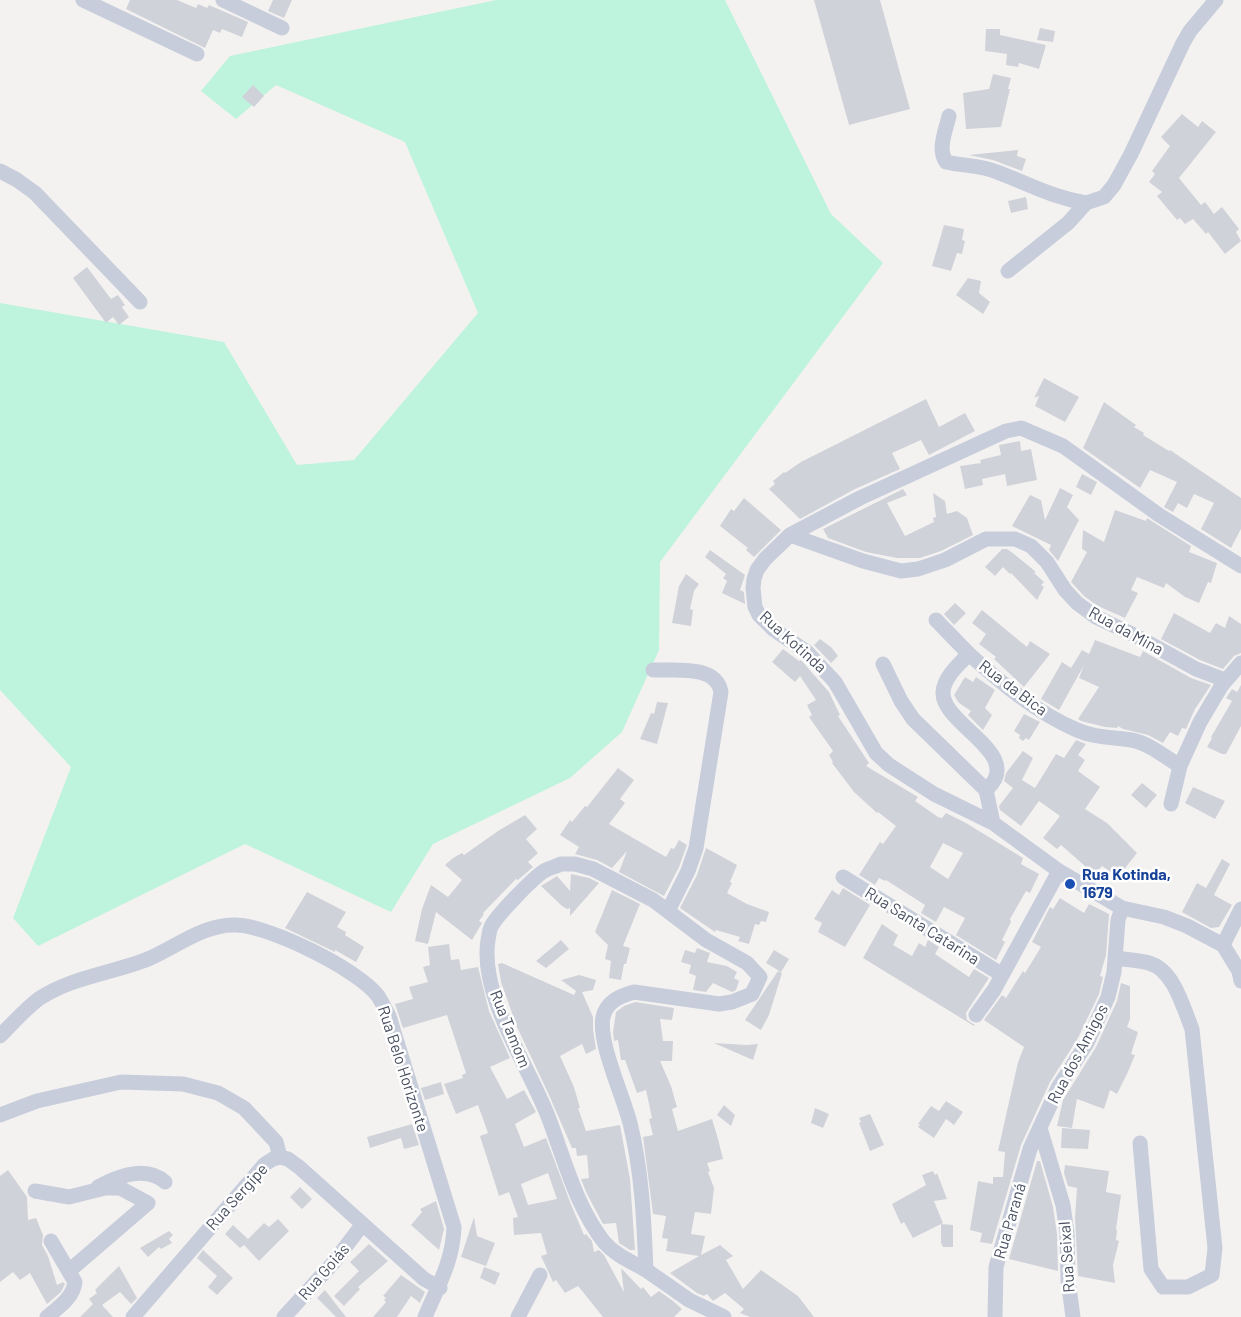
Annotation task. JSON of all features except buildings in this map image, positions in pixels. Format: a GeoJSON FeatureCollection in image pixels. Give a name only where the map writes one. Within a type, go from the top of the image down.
{"type":"FeatureCollection","features":[{"type":"Feature","properties":{"kind":"street"},"geometry":{"type":"LineString","coordinates":[[83,0],[197,54]]}},
{"type":"Feature","properties":{"kind":"street"},"geometry":{"type":"LineString","coordinates":[[223,0],[282,28]]}},
{"type":"Feature","properties":{"kind":"street"},"geometry":{"type":"LineString","coordinates":[[1008,271],[1068,223],[1086,203],[1104,196],[1114,185],[1183,43],[1216,0]]}},
{"type":"Feature","properties":{"kind":"street"},"geometry":{"type":"LineString","coordinates":[[949,116],[942,146],[946,162],[980,166],[997,171],[1050,195],[1086,203]]}},
{"type":"Feature","properties":{"kind":"street"},"geometry":{"type":"LineString","coordinates":[[0,171],[35,193],[140,303]]}},
{"type":"Feature","properties":{"kind":"street","name":"Rua Kotinda"},"geometry":{"type":"LineString","coordinates":[[1223,945],[1164,917],[1122,908],[1059,870],[993,823],[934,794],[881,759],[835,682],[807,652],[790,642],[759,615],[753,598],[754,579],[765,560],[790,535],[881,488],[1006,431],[1021,428],[1063,446],[1159,516],[1241,566]]}},
{"type":"Feature","properties":{"kind":"street","name":"Rua da Mina"},"geometry":{"type":"LineString","coordinates":[[790,535],[863,561],[902,571],[918,569],[945,560],[987,539],[1015,539],[1031,546],[1047,562],[1065,590],[1077,603],[1096,617],[1196,669],[1225,680]]}},
{"type":"Feature","properties":{"kind":"street"},"geometry":{"type":"LineString","coordinates":[[936,620],[969,654]]}},
{"type":"Feature","properties":{"kind":"street","name":"Rua da Bica"},"geometry":{"type":"LineString","coordinates":[[986,790],[998,775],[992,756],[946,704],[943,692],[953,669],[969,654],[1012,690],[1055,720],[1100,738],[1132,740],[1180,766]]}},
{"type":"Feature","properties":{"kind":"street"},"geometry":{"type":"LineString","coordinates":[[1172,804],[1180,766],[1200,722],[1225,680],[1241,663]]}},
{"type":"Feature","properties":{"kind":"street"},"geometry":{"type":"LineString","coordinates":[[883,664],[901,701],[913,719],[986,790],[993,823]]}},
{"type":"Feature","properties":{"kind":"street"},"geometry":{"type":"LineString","coordinates":[[653,670],[699,671],[714,677],[721,692],[696,848],[688,871],[668,911]]}},
{"type":"Feature","properties":{"kind":"street","name":"Rua Tamom"},"geometry":{"type":"LineString","coordinates":[[646,1270],[638,1162],[630,1123],[606,1049],[603,1016],[609,1004],[620,996],[634,992],[719,1004],[732,1002],[752,994],[760,977],[747,963],[706,940],[653,900],[592,868],[561,864],[543,871],[491,926],[488,942],[488,968],[502,1018],[545,1109],[563,1162],[584,1209],[606,1245],[689,1300],[723,1317]]}},
{"type":"Feature","properties":{"kind":"street"},"geometry":{"type":"LineString","coordinates":[[976,1015],[994,990],[1059,870]]}},
{"type":"Feature","properties":{"kind":"street","name":"Rua Santa Catarina"},"geometry":{"type":"LineString","coordinates":[[843,877],[1001,974]]}},
{"type":"Feature","properties":{"kind":"street","name":"Rua dos Amigos"},"geometry":{"type":"LineString","coordinates":[[1040,1128],[1059,1086],[1077,1059],[1112,987],[1116,958],[1116,932],[1122,908]]}},
{"type":"Feature","properties":{"kind":"street"},"geometry":{"type":"LineString","coordinates":[[1241,909],[1223,945],[1239,971],[1241,981]]}},
{"type":"Feature","properties":{"kind":"street","name":"Rua Belo Horizonte"},"geometry":{"type":"LineString","coordinates":[[0,1036],[40,998],[67,985],[149,959],[214,927],[236,924],[261,930],[327,958],[358,977],[378,995],[389,1016],[454,1227],[454,1247],[440,1288],[425,1317]]}},
{"type":"Feature","properties":{"kind":"street"},"geometry":{"type":"LineString","coordinates":[[1116,958],[1149,963],[1159,968],[1169,978],[1181,1000],[1192,1029],[1215,1248],[1212,1275],[1188,1287],[1163,1287],[1151,1269],[1140,1143]]}},
{"type":"Feature","properties":{"kind":"street"},"geometry":{"type":"LineString","coordinates":[[0,1115],[37,1101],[121,1082],[183,1084],[218,1093],[243,1108],[276,1142],[280,1157]]}},
{"type":"Feature","properties":{"kind":"street","name":"Rua Paraná"},"geometry":{"type":"LineString","coordinates":[[995,1317],[996,1267],[1030,1149],[1040,1128]]}},
{"type":"Feature","properties":{"kind":"street","name":"Rua Seixal"},"geometry":{"type":"LineString","coordinates":[[1040,1128],[1063,1205],[1073,1317]]}},
{"type":"Feature","properties":{"kind":"street","name":"Rua Sergipe"},"geometry":{"type":"LineString","coordinates":[[133,1317],[265,1164],[280,1157],[288,1159],[306,1173],[424,1279],[440,1288]]}},
{"type":"Feature","properties":{"kind":"street"},"geometry":{"type":"LineString","coordinates":[[91,1191],[113,1179],[137,1173],[158,1176],[165,1182]]}},
{"type":"Feature","properties":{"kind":"street"},"geometry":{"type":"LineString","coordinates":[[35,1191],[69,1197],[105,1188],[120,1188],[148,1203],[69,1271]]}},
{"type":"Feature","properties":{"kind":"street","name":"Rua Goiás"},"geometry":{"type":"LineString","coordinates":[[284,1317],[334,1262],[363,1225]]}},
{"type":"Feature","properties":{"kind":"street"},"geometry":{"type":"LineString","coordinates":[[47,1317],[68,1299],[75,1282],[51,1241]]}},
{"type":"Feature","properties":{"kind":"street"},"geometry":{"type":"LineString","coordinates":[[518,1317],[540,1275]]}},
{"type":"Feature","properties":{"kind":"green space"},"geometry":{"type":"Polygon","coordinates":[[[496,0],[725,0],[831,214],[883,263],[660,562],[659,650],[622,732],[570,778],[433,844],[391,912],[245,844],[38,946],[13,918],[71,767],[0,690],[0,303],[224,342],[297,465],[354,460],[478,313],[405,142],[276,85],[236,119],[201,91],[230,56],[496,0]]]}},
{"type":"Feature","properties":{"kind":"place","name":"Rua Kotinda, 1679"},"geometry":{"type":"Point","coordinates":[1070,884]}}]}
